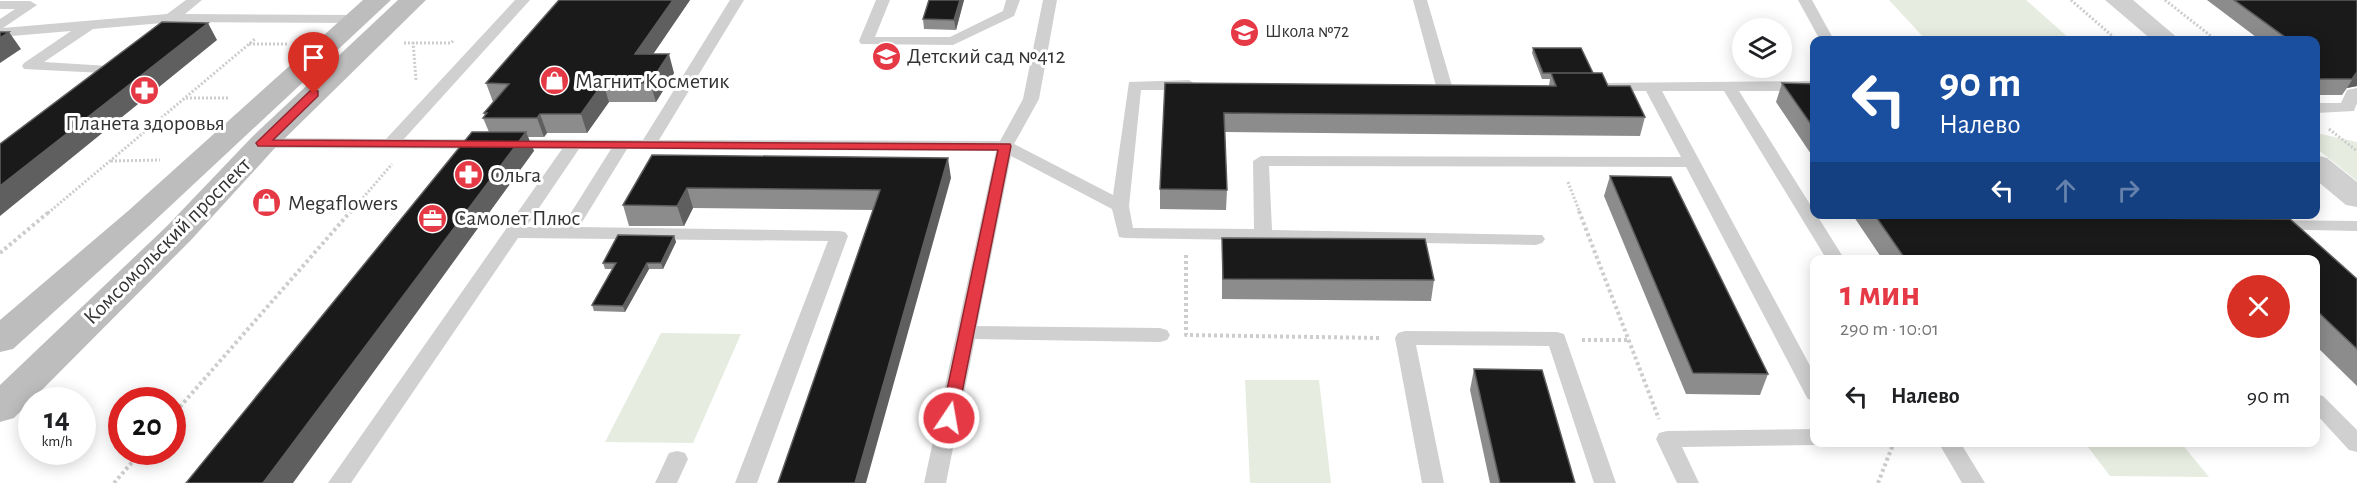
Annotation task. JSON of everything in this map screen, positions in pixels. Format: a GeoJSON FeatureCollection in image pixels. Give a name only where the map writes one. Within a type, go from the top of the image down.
{"type":"FeatureCollection","features":[{"type":"Feature","properties":{"kind":"main road","name":"Комсомольский проспект"},"geometry":{"type":"LineString","coordinates":[[0,408],[178,233],[385,10],[413,0]]}},
{"type":"Feature","properties":{"kind":"main road"},"geometry":{"type":"LineString","coordinates":[[358,19],[385,10]]}},
{"type":"Feature","properties":{"kind":"main road","name":"Комсомольский проспект"},"geometry":{"type":"LineString","coordinates":[[0,340],[139,218],[358,19]]}},
{"type":"Feature","properties":{"kind":"main road"},"geometry":{"type":"LineString","coordinates":[[130,279],[138,251],[174,214],[171,210],[165,210],[139,218]]}},
{"type":"Feature","properties":{"kind":"street"},"geometry":{"type":"LineString","coordinates":[[2118,0],[2162,36]]}},
{"type":"Feature","properties":{"kind":"street"},"geometry":{"type":"LineString","coordinates":[[2320,167],[2357,198]]}},
{"type":"Feature","properties":{"kind":"lane"},"geometry":{"type":"LineString","coordinates":[[146,37],[195,0]]}},
{"type":"Feature","properties":{"kind":"lane"},"geometry":{"type":"LineString","coordinates":[[391,143],[523,0]]}},
{"type":"Feature","properties":{"kind":"lane"},"geometry":{"type":"LineString","coordinates":[[648,145],[737,0]]}},
{"type":"Feature","properties":{"kind":"lane"},"geometry":{"type":"LineString","coordinates":[[883,0],[866,41],[953,40],[1009,13],[1013,0]]}},
{"type":"Feature","properties":{"kind":"lane"},"geometry":{"type":"LineString","coordinates":[[935,483],[1005,146],[1031,99],[1050,0]]}},
{"type":"Feature","properties":{"kind":"lane"},"geometry":{"type":"LineString","coordinates":[[1420,0],[1444,86]]}},
{"type":"Feature","properties":{"kind":"lane"},"geometry":{"type":"LineString","coordinates":[[1804,0],[1825,36]]}},
{"type":"Feature","properties":{"kind":"lane"},"geometry":{"type":"LineString","coordinates":[[0,5],[30,5],[0,26]]}},
{"type":"Feature","properties":{"kind":"lane"},"geometry":{"type":"LineString","coordinates":[[0,33],[172,18],[358,19]]}},
{"type":"Feature","properties":{"kind":"lane"},"geometry":{"type":"LineString","coordinates":[[85,83],[108,66],[29,66],[89,26]]}},
{"type":"Feature","properties":{"kind":"lane"},"geometry":{"type":"LineString","coordinates":[[1205,85],[1134,85],[1120,206],[1125,233],[1536,239]]}},
{"type":"Feature","properties":{"kind":"lane"},"geometry":{"type":"LineString","coordinates":[[1594,86],[1810,86]]}},
{"type":"Feature","properties":{"kind":"lane"},"geometry":{"type":"LineString","coordinates":[[1729,86],[1810,218]]}},
{"type":"Feature","properties":{"kind":"lane"},"geometry":{"type":"LineString","coordinates":[[1652,87],[1810,385]]}},
{"type":"Feature","properties":{"kind":"lane"},"geometry":{"type":"LineString","coordinates":[[2320,108],[2348,108],[2352,93],[2357,93]]}},
{"type":"Feature","properties":{"kind":"lane"},"geometry":{"type":"LineString","coordinates":[[262,143],[1005,146],[1120,206]]}},
{"type":"Feature","properties":{"kind":"lane"},"geometry":{"type":"LineString","coordinates":[[339,483],[574,144]]}},
{"type":"Feature","properties":{"kind":"lane"},"geometry":{"type":"LineString","coordinates":[[567,233],[622,144]]}},
{"type":"Feature","properties":{"kind":"lane"},"geometry":{"type":"LineString","coordinates":[[1263,235],[1261,161],[1692,162]]}},
{"type":"Feature","properties":{"kind":"lane"},"geometry":{"type":"LineString","coordinates":[[1811,219],[1833,255]]}},
{"type":"Feature","properties":{"kind":"lane"},"geometry":{"type":"LineString","coordinates":[[2257,225],[2357,226]]}},
{"type":"Feature","properties":{"kind":"lane"},"geometry":{"type":"LineString","coordinates":[[2293,226],[2309,240]]}},
{"type":"Feature","properties":{"kind":"lane"},"geometry":{"type":"LineString","coordinates":[[512,232],[839,236],[746,483]]}},
{"type":"Feature","properties":{"kind":"lane"},"geometry":{"type":"LineString","coordinates":[[967,332],[1160,334]]}},
{"type":"Feature","properties":{"kind":"lane"},"geometry":{"type":"LineString","coordinates":[[1433,483],[1405,338],[1557,339],[1605,483]]}},
{"type":"Feature","properties":{"kind":"lane"},"geometry":{"type":"LineString","coordinates":[[2320,405],[2357,444]]}},
{"type":"Feature","properties":{"kind":"lane"},"geometry":{"type":"LineString","coordinates":[[1688,483],[1667,439],[1810,437]]}},
{"type":"Feature","properties":{"kind":"lane"},"geometry":{"type":"LineString","coordinates":[[1952,447],[1974,483]]}},
{"type":"Feature","properties":{"kind":"lane"},"geometry":{"type":"LineString","coordinates":[[666,483],[677,459]]}},
{"type":"Feature","properties":{"kind":"path"},"geometry":{"type":"LineString","coordinates":[[2071,0],[2112,36]]}},
{"type":"Feature","properties":{"kind":"path"},"geometry":{"type":"LineString","coordinates":[[2165,0],[2211,36]]}},
{"type":"Feature","properties":{"kind":"path"},"geometry":{"type":"LineString","coordinates":[[0,253],[280,19]]}},
{"type":"Feature","properties":{"kind":"path"},"geometry":{"type":"LineString","coordinates":[[412,42],[416,80]]}},
{"type":"Feature","properties":{"kind":"path"},"geometry":{"type":"LineString","coordinates":[[282,52],[291,44]]}},
{"type":"Feature","properties":{"kind":"path"},"geometry":{"type":"LineString","coordinates":[[185,98],[230,98],[221,106]]}},
{"type":"Feature","properties":{"kind":"path"},"geometry":{"type":"LineString","coordinates":[[2324,125],[2357,151]]}},
{"type":"Feature","properties":{"kind":"path"},"geometry":{"type":"LineString","coordinates":[[186,400],[410,143]]}},
{"type":"Feature","properties":{"kind":"path"},"geometry":{"type":"LineString","coordinates":[[110,161],[160,161],[168,153]]}},
{"type":"Feature","properties":{"kind":"path"},"geometry":{"type":"LineString","coordinates":[[1561,163],[1667,439]]}},
{"type":"Feature","properties":{"kind":"path"},"geometry":{"type":"LineString","coordinates":[[1187,235],[1186,335],[1405,338]]}},
{"type":"Feature","properties":{"kind":"path"},"geometry":{"type":"LineString","coordinates":[[1557,339],[1628,340]]}},
{"type":"Feature","properties":{"kind":"path"},"geometry":{"type":"LineString","coordinates":[[1878,483],[1892,447]]}},
{"type":"Feature","properties":{"kind":"path"},"geometry":{"type":"LineString","coordinates":[[114,483],[130,465]]}},
{"type":"Feature","properties":{"kind":"shaded area"},"geometry":{"type":"Polygon","coordinates":[[[1889,0],[2026,0],[2066,36],[1922,36],[1889,0]]]}},
{"type":"Feature","properties":{"kind":"shaded area"},"geometry":{"type":"Polygon","coordinates":[[[2320,134],[2357,142],[2357,181],[2320,151],[2320,134]]]}},
{"type":"Feature","properties":{"kind":"shaded area"},"geometry":{"type":"Polygon","coordinates":[[[661,333],[741,334],[693,443],[605,442],[661,333]]]}},
{"type":"Feature","properties":{"kind":"shaded area"},"geometry":{"type":"Polygon","coordinates":[[[1245,380],[1319,380],[1331,483],[1250,483],[1245,380]]]}},
{"type":"Feature","properties":{"kind":"shaded area"},"geometry":{"type":"Polygon","coordinates":[[[2088,447],[2184,447],[2209,477],[2110,476],[2088,447]]]}},
{"type":"Feature","properties":{"kind":"building"},"geometry":{"type":"Polygon","coordinates":[[[559,0],[673,0],[635,54],[669,54],[650,83],[603,83],[581,114],[540,114],[537,118],[483,118],[487,113],[484,113],[509,84],[486,83],[559,0]]]}},
{"type":"Feature","properties":{"kind":"building"},"geometry":{"type":"Polygon","coordinates":[[[929,0],[960,0],[954,20],[923,19],[929,0]]]}},
{"type":"Feature","properties":{"kind":"building"},"geometry":{"type":"Polygon","coordinates":[[[2234,0],[2357,0],[2357,72],[2352,79],[2320,79],[2320,36],[2284,36],[2234,0]]]}},
{"type":"Feature","properties":{"kind":"building"},"geometry":{"type":"Polygon","coordinates":[[[162,22],[208,23],[0,186],[0,144],[162,22]]]}},
{"type":"Feature","properties":{"kind":"building"},"geometry":{"type":"Polygon","coordinates":[[[0,32],[9,32],[0,38],[0,32]]]}},
{"type":"Feature","properties":{"kind":"building"},"geometry":{"type":"Polygon","coordinates":[[[1533,48],[1581,48],[1593,73],[1543,73],[1533,48]]]}},
{"type":"Feature","properties":{"kind":"building"},"geometry":{"type":"Polygon","coordinates":[[[1551,73],[1602,73],[1608,86],[1630,86],[1645,117],[1224,113],[1227,190],[1160,189],[1165,83],[1556,86],[1551,73]]]}},
{"type":"Feature","properties":{"kind":"building"},"geometry":{"type":"Polygon","coordinates":[[[1782,83],[1810,84],[1810,123],[1782,83]]]}},
{"type":"Feature","properties":{"kind":"building"},"geometry":{"type":"Polygon","coordinates":[[[472,132],[526,132],[263,483],[186,483],[472,132]]]}},
{"type":"Feature","properties":{"kind":"building"},"geometry":{"type":"Polygon","coordinates":[[[652,155],[948,158],[855,483],[778,483],[880,190],[687,188],[677,206],[623,205],[652,155]]]}},
{"type":"Feature","properties":{"kind":"building"},"geometry":{"type":"Polygon","coordinates":[[[1610,176],[1671,177],[1768,374],[1693,373],[1610,176]]]}},
{"type":"Feature","properties":{"kind":"building"},"geometry":{"type":"Polygon","coordinates":[[[1877,219],[2290,219],[2357,279],[2357,349],[2320,314],[2320,255],[1903,255],[1877,219]]]}},
{"type":"Feature","properties":{"kind":"building"},"geometry":{"type":"Polygon","coordinates":[[[618,235],[674,236],[661,263],[647,263],[623,306],[592,305],[616,263],[603,263],[618,235]]]}},
{"type":"Feature","properties":{"kind":"building"},"geometry":{"type":"Polygon","coordinates":[[[1222,238],[1425,239],[1434,280],[1223,279],[1222,238]]]}},
{"type":"Feature","properties":{"kind":"building"},"geometry":{"type":"Polygon","coordinates":[[[1474,369],[1542,370],[1575,483],[1500,483],[1474,369]]]}},
{"type":"Feature","properties":{"kind":"place","name":"Школа №72"},"geometry":{"type":"Point","coordinates":[1244,32]}},
{"type":"Feature","properties":{"kind":"place","name":"Детский сад №412"},"geometry":{"type":"Point","coordinates":[886,56]}},
{"type":"Feature","properties":{"kind":"place","name":"Магнит Косметик"},"geometry":{"type":"Point","coordinates":[554,81]}},
{"type":"Feature","properties":{"kind":"place","name":"Планета здоровья"},"geometry":{"type":"Point","coordinates":[145,91]}},
{"type":"Feature","properties":{"kind":"place","name":"Ольга"},"geometry":{"type":"Point","coordinates":[469,175]}},
{"type":"Feature","properties":{"kind":"place","name":"Megaflowers"},"geometry":{"type":"Point","coordinates":[267,203]}},
{"type":"Feature","properties":{"kind":"place","name":"Самолет Плюс"},"geometry":{"type":"Point","coordinates":[433,218]}},
{"type":"Feature","properties":{"kind":"route"},"geometry":{"type":"LineString","coordinates":[[314,94],[262,143],[1005,146],[949,418]]}}]}
